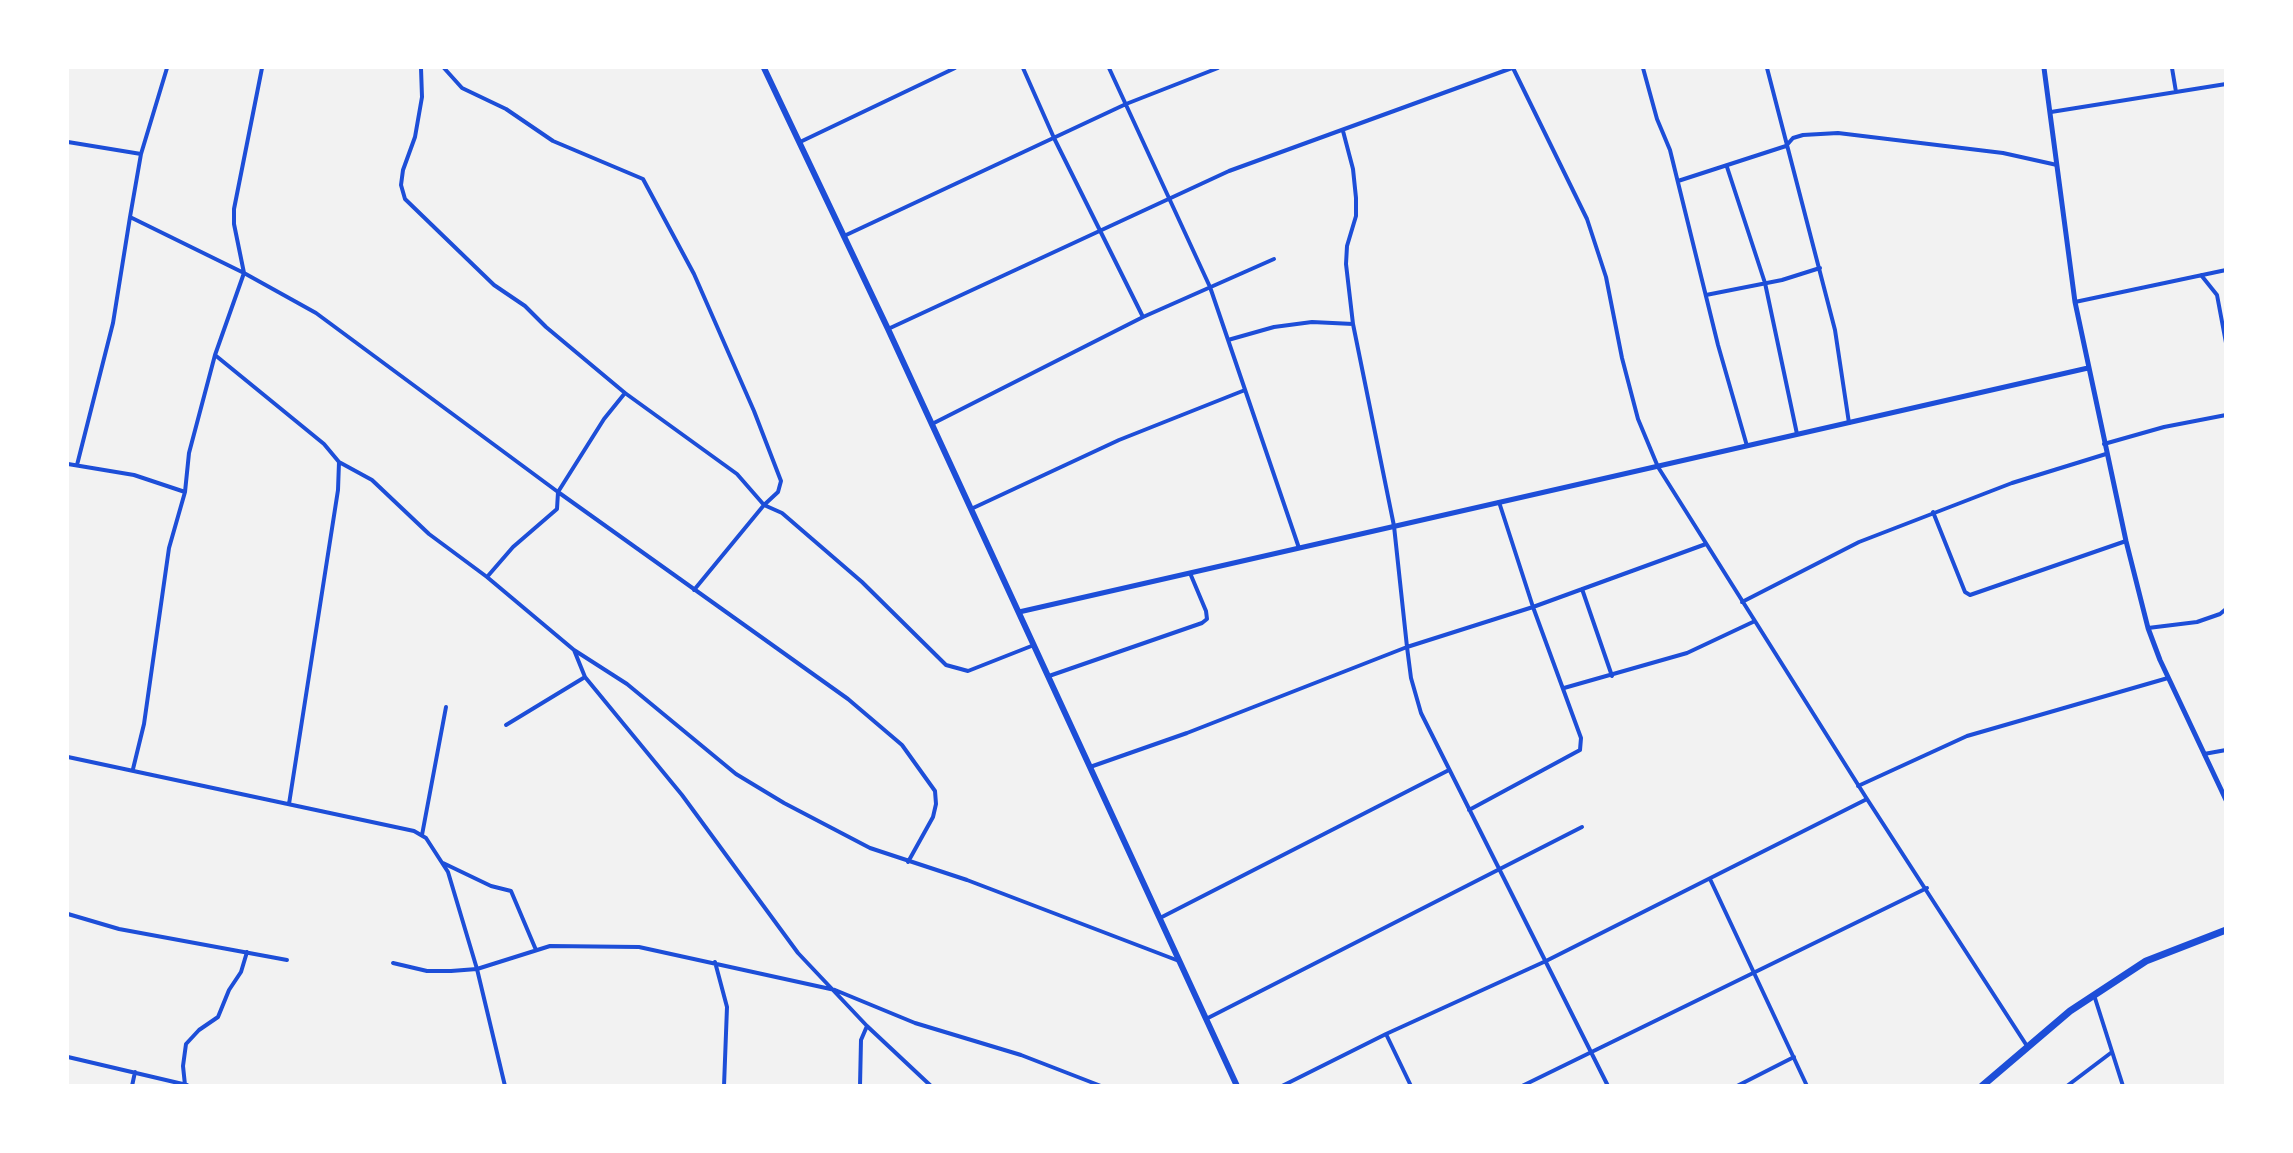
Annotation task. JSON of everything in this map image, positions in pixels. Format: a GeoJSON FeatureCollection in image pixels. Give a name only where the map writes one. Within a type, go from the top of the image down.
{"type":"FeatureCollection","features":[{"type":"Feature","properties":{"kind":"main road"},"geometry":{"type":"LineString","coordinates":[[764,68],[1035,645],[1237,1086]]}},
{"type":"Feature","properties":{"kind":"main road"},"geometry":{"type":"LineString","coordinates":[[1982,1086],[2027,1046],[2094,995],[2146,961],[2226,930]]}},
{"type":"Feature","properties":{"kind":"street"},"geometry":{"type":"LineString","coordinates":[[77,465],[113,323],[141,154],[167,68]]}},
{"type":"Feature","properties":{"kind":"street"},"geometry":{"type":"LineString","coordinates":[[133,769],[144,724],[169,548],[185,492],[189,453],[215,356],[244,273],[234,224],[234,209],[262,68]]}},
{"type":"Feature","properties":{"kind":"street"},"geometry":{"type":"LineString","coordinates":[[421,68],[422,97],[415,137],[403,170],[401,185],[405,199],[494,285],[525,306],[546,327],[625,393],[737,474],[764,505],[782,513],[862,582],[946,666],[968,671],[1035,645]]}},
{"type":"Feature","properties":{"kind":"street"},"geometry":{"type":"LineString","coordinates":[[444,68],[462,88],[506,109],[553,141],[643,179],[694,274],[781,481],[778,492],[764,505],[694,590]]}},
{"type":"Feature","properties":{"kind":"street"},"geometry":{"type":"LineString","coordinates":[[800,142],[955,68]]}},
{"type":"Feature","properties":{"kind":"street"},"geometry":{"type":"LineString","coordinates":[[1023,68],[1054,138],[1143,316]]}},
{"type":"Feature","properties":{"kind":"street"},"geometry":{"type":"LineString","coordinates":[[1109,68],[1171,197],[1210,287],[1299,549]]}},
{"type":"Feature","properties":{"kind":"street"},"geometry":{"type":"LineString","coordinates":[[844,236],[1126,104],[1218,68]]}},
{"type":"Feature","properties":{"kind":"street"},"geometry":{"type":"LineString","coordinates":[[888,329],[1229,171],[1512,68],[1587,219],[1606,277],[1622,358],[1638,419],[1658,466],[1858,786],[1927,888],[2027,1046]]}},
{"type":"Feature","properties":{"kind":"street"},"geometry":{"type":"LineString","coordinates":[[1643,68],[1678,181],[1747,446]]}},
{"type":"Feature","properties":{"kind":"street"},"geometry":{"type":"LineString","coordinates":[[1767,68],[1820,268],[1834,330],[1849,423]]}},
{"type":"Feature","properties":{"kind":"street"},"geometry":{"type":"LineString","coordinates":[[2044,68],[2075,302],[2103,444],[2148,628],[2168,678],[2226,800]]}},
{"type":"Feature","properties":{"kind":"street"},"geometry":{"type":"LineString","coordinates":[[2172,68],[2176,92]]}},
{"type":"Feature","properties":{"kind":"street"},"geometry":{"type":"LineString","coordinates":[[2051,112],[2226,84]]}},
{"type":"Feature","properties":{"kind":"street"},"geometry":{"type":"LineString","coordinates":[[1343,131],[1353,169],[1356,198],[1356,216],[1347,246],[1346,264],[1353,324],[1394,526],[1411,678],[1421,713],[1469,810],[1501,868],[1608,1086]]}},
{"type":"Feature","properties":{"kind":"street"},"geometry":{"type":"LineString","coordinates":[[1678,181],[1786,146],[1793,138],[1803,135],[1838,133],[2003,153],[2058,165]]}},
{"type":"Feature","properties":{"kind":"street"},"geometry":{"type":"LineString","coordinates":[[68,142],[141,154]]}},
{"type":"Feature","properties":{"kind":"street"},"geometry":{"type":"LineString","coordinates":[[1727,167],[1765,284],[1797,435]]}},
{"type":"Feature","properties":{"kind":"street"},"geometry":{"type":"LineString","coordinates":[[130,217],[244,273],[316,313],[558,492],[848,699],[902,745],[935,791],[936,804],[933,817],[908,862]]}},
{"type":"Feature","properties":{"kind":"street"},"geometry":{"type":"LineString","coordinates":[[932,424],[1143,316],[1274,258]]}},
{"type":"Feature","properties":{"kind":"street"},"geometry":{"type":"LineString","coordinates":[[1706,295],[1765,284],[1820,268]]}},
{"type":"Feature","properties":{"kind":"street"},"geometry":{"type":"LineString","coordinates":[[2075,302],[2226,270]]}},
{"type":"Feature","properties":{"kind":"street"},"geometry":{"type":"LineString","coordinates":[[2200,275],[2217,295],[2226,343]]}},
{"type":"Feature","properties":{"kind":"street"},"geometry":{"type":"LineString","coordinates":[[1228,340],[1274,327],[1312,322],[1353,324]]}},
{"type":"Feature","properties":{"kind":"street"},"geometry":{"type":"LineString","coordinates":[[215,356],[324,444],[339,462],[372,480],[429,534],[487,577],[574,650],[627,684],[736,774],[784,803],[870,848],[967,880],[1180,961]]}},
{"type":"Feature","properties":{"kind":"street"},"geometry":{"type":"LineString","coordinates":[[1019,612],[2088,368]]}},
{"type":"Feature","properties":{"kind":"street"},"geometry":{"type":"LineString","coordinates":[[971,509],[1119,440],[1245,390]]}},
{"type":"Feature","properties":{"kind":"street"},"geometry":{"type":"LineString","coordinates":[[487,577],[513,547],[557,509],[558,492],[604,419],[625,393]]}},
{"type":"Feature","properties":{"kind":"street"},"geometry":{"type":"LineString","coordinates":[[2103,444],[2164,427],[2226,415]]}},
{"type":"Feature","properties":{"kind":"street"},"geometry":{"type":"LineString","coordinates":[[1743,602],[1859,542],[1933,512],[2106,454]]}},
{"type":"Feature","properties":{"kind":"street"},"geometry":{"type":"LineString","coordinates":[[289,804],[336,499],[339,462]]}},
{"type":"Feature","properties":{"kind":"street"},"geometry":{"type":"LineString","coordinates":[[68,464],[134,475],[185,492]]}},
{"type":"Feature","properties":{"kind":"street"},"geometry":{"type":"LineString","coordinates":[[1469,810],[1580,750],[1581,738],[1533,607],[1499,502]]}},
{"type":"Feature","properties":{"kind":"street"},"geometry":{"type":"LineString","coordinates":[[1933,512],[1965,591],[1970,595],[2127,541]]}},
{"type":"Feature","properties":{"kind":"street"},"geometry":{"type":"LineString","coordinates":[[1090,767],[1187,733],[1407,647],[1533,607],[1706,544]]}},
{"type":"Feature","properties":{"kind":"street"},"geometry":{"type":"LineString","coordinates":[[1048,676],[1202,623],[1207,619],[1206,611],[1190,573]]}},
{"type":"Feature","properties":{"kind":"street"},"geometry":{"type":"LineString","coordinates":[[1582,589],[1612,676]]}},
{"type":"Feature","properties":{"kind":"street"},"geometry":{"type":"LineString","coordinates":[[2148,628],[2197,622],[2220,614],[2226,609]]}},
{"type":"Feature","properties":{"kind":"street"},"geometry":{"type":"LineString","coordinates":[[1564,688],[1687,653],[1755,621]]}},
{"type":"Feature","properties":{"kind":"street"},"geometry":{"type":"LineString","coordinates":[[574,650],[585,677],[682,795],[798,953],[867,1026],[931,1086]]}},
{"type":"Feature","properties":{"kind":"street"},"geometry":{"type":"LineString","coordinates":[[506,725],[585,677]]}},
{"type":"Feature","properties":{"kind":"street"},"geometry":{"type":"LineString","coordinates":[[1858,786],[1967,736],[2168,678]]}},
{"type":"Feature","properties":{"kind":"street"},"geometry":{"type":"LineString","coordinates":[[422,835],[446,707]]}},
{"type":"Feature","properties":{"kind":"street"},"geometry":{"type":"LineString","coordinates":[[2204,754],[2226,750]]}},
{"type":"Feature","properties":{"kind":"street"},"geometry":{"type":"LineString","coordinates":[[68,757],[133,769],[422,835],[443,862],[477,969],[505,1086]]}},
{"type":"Feature","properties":{"kind":"street"},"geometry":{"type":"LineString","coordinates":[[1160,918],[1449,770]]}},
{"type":"Feature","properties":{"kind":"street"},"geometry":{"type":"LineString","coordinates":[[1282,1086],[1386,1034],[1546,962],[1867,800]]}},
{"type":"Feature","properties":{"kind":"street"},"geometry":{"type":"LineString","coordinates":[[1206,1019],[1582,827]]}},
{"type":"Feature","properties":{"kind":"street"},"geometry":{"type":"LineString","coordinates":[[443,862],[491,886],[511,891],[536,950]]}},
{"type":"Feature","properties":{"kind":"street"},"geometry":{"type":"LineString","coordinates":[[1710,879],[1807,1086]]}},
{"type":"Feature","properties":{"kind":"street"},"geometry":{"type":"LineString","coordinates":[[1522,1086],[1927,888]]}},
{"type":"Feature","properties":{"kind":"street"},"geometry":{"type":"LineString","coordinates":[[68,914],[119,929],[287,960]]}},
{"type":"Feature","properties":{"kind":"street"},"geometry":{"type":"LineString","coordinates":[[393,963],[427,971],[477,969],[550,946],[639,947],[835,990],[915,1023],[1021,1055],[1101,1086]]}},
{"type":"Feature","properties":{"kind":"street"},"geometry":{"type":"LineString","coordinates":[[68,1057],[186,1085],[183,1066],[186,1044],[199,1030],[218,1017],[229,990],[241,972],[247,952]]}},
{"type":"Feature","properties":{"kind":"street"},"geometry":{"type":"LineString","coordinates":[[715,962],[727,1007],[724,1086]]}},
{"type":"Feature","properties":{"kind":"street"},"geometry":{"type":"LineString","coordinates":[[2094,995],[2123,1086]]}},
{"type":"Feature","properties":{"kind":"street"},"geometry":{"type":"LineString","coordinates":[[860,1086],[861,1040],[867,1026]]}},
{"type":"Feature","properties":{"kind":"street"},"geometry":{"type":"LineString","coordinates":[[1386,1034],[1411,1086]]}},
{"type":"Feature","properties":{"kind":"street"},"geometry":{"type":"LineString","coordinates":[[2067,1086],[2112,1052]]}},
{"type":"Feature","properties":{"kind":"street"},"geometry":{"type":"LineString","coordinates":[[1737,1086],[1794,1057]]}},
{"type":"Feature","properties":{"kind":"street"},"geometry":{"type":"LineString","coordinates":[[132,1086],[135,1072]]}}]}
